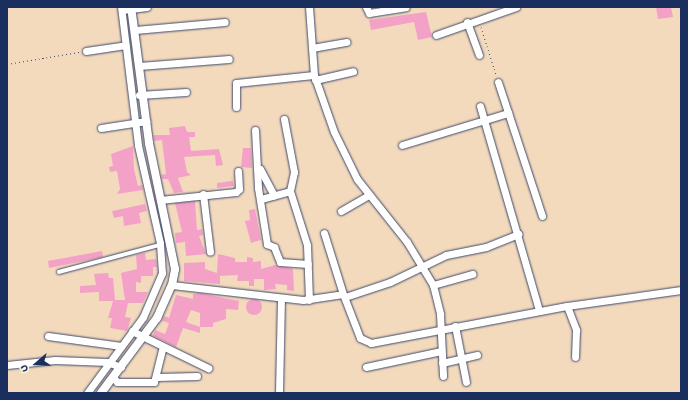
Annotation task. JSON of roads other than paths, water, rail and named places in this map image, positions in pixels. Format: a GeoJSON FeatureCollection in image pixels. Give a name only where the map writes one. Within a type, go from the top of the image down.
{"type":"FeatureCollection","features":[{"type":"Feature","properties":{"kind":"street"},"geometry":{"type":"LineString","coordinates":[[126,8],[147,7]]}},
{"type":"Feature","properties":{"kind":"street"},"geometry":{"type":"LineString","coordinates":[[309,7],[315,78],[343,153],[369,195],[422,267],[433,285],[440,328],[442,376]]}},
{"type":"Feature","properties":{"kind":"street"},"geometry":{"type":"LineString","coordinates":[[366,7],[369,13],[406,7]]}},
{"type":"Feature","properties":{"kind":"street"},"geometry":{"type":"LineString","coordinates":[[436,35],[478,18],[516,7]]}},
{"type":"Feature","properties":{"kind":"street"},"geometry":{"type":"LineString","coordinates":[[126,8],[134,30],[139,66],[137,95]]}},
{"type":"Feature","properties":{"kind":"street"},"geometry":{"type":"LineString","coordinates":[[126,8],[126,45],[137,95],[149,177],[165,245],[172,285]]}},
{"type":"Feature","properties":{"kind":"street"},"geometry":{"type":"LineString","coordinates":[[134,30],[225,22]]}},
{"type":"Feature","properties":{"kind":"street"},"geometry":{"type":"LineString","coordinates":[[467,22],[479,55]]}},
{"type":"Feature","properties":{"kind":"street"},"geometry":{"type":"LineString","coordinates":[[312,48],[346,42]]}},
{"type":"Feature","properties":{"kind":"street"},"geometry":{"type":"LineString","coordinates":[[86,50],[126,45]]}},
{"type":"Feature","properties":{"kind":"street"},"geometry":{"type":"LineString","coordinates":[[139,66],[229,59]]}},
{"type":"Feature","properties":{"kind":"street"},"geometry":{"type":"LineString","coordinates":[[236,107],[236,84],[315,78],[353,71]]}},
{"type":"Feature","properties":{"kind":"street"},"geometry":{"type":"LineString","coordinates":[[498,82],[542,216]]}},
{"type":"Feature","properties":{"kind":"street"},"geometry":{"type":"LineString","coordinates":[[137,95],[186,92]]}},
{"type":"Feature","properties":{"kind":"street"},"geometry":{"type":"LineString","coordinates":[[480,106],[483,120],[519,234],[539,311]]}},
{"type":"Feature","properties":{"kind":"street"},"geometry":{"type":"LineString","coordinates":[[402,145],[508,113]]}},
{"type":"Feature","properties":{"kind":"street"},"geometry":{"type":"LineString","coordinates":[[284,119],[294,172],[290,191],[307,245],[309,300]]}},
{"type":"Feature","properties":{"kind":"street"},"geometry":{"type":"LineString","coordinates":[[101,128],[140,121]]}},
{"type":"Feature","properties":{"kind":"street"},"geometry":{"type":"LineString","coordinates":[[255,130],[260,168],[261,199],[267,244],[274,247],[280,262],[308,264]]}},
{"type":"Feature","properties":{"kind":"street"},"geometry":{"type":"LineString","coordinates":[[260,168],[274,196]]}},
{"type":"Feature","properties":{"kind":"street"},"geometry":{"type":"LineString","coordinates":[[157,208],[203,194],[239,191],[238,171]]}},
{"type":"Feature","properties":{"kind":"street"},"geometry":{"type":"LineString","coordinates":[[261,199],[290,191]]}},
{"type":"Feature","properties":{"kind":"street"},"geometry":{"type":"LineString","coordinates":[[203,194],[210,252]]}},
{"type":"Feature","properties":{"kind":"street"},"geometry":{"type":"LineString","coordinates":[[340,212],[369,195]]}},
{"type":"Feature","properties":{"kind":"street"},"geometry":{"type":"LineString","coordinates":[[48,336],[121,346],[138,335],[160,299],[165,245],[160,223]]}},
{"type":"Feature","properties":{"kind":"street"},"geometry":{"type":"LineString","coordinates":[[324,233],[344,296],[364,343],[568,306],[681,290]]}},
{"type":"Feature","properties":{"kind":"street"},"geometry":{"type":"LineString","coordinates":[[172,285],[309,300],[344,296],[422,267],[446,254],[486,247],[519,234]]}},
{"type":"Feature","properties":{"kind":"street"},"geometry":{"type":"LineString","coordinates":[[433,285],[472,274]]}},
{"type":"Feature","properties":{"kind":"street"},"geometry":{"type":"LineString","coordinates":[[98,387],[138,335],[160,299],[172,285]]}},
{"type":"Feature","properties":{"kind":"street"},"geometry":{"type":"LineString","coordinates":[[279,393],[281,298]]}},
{"type":"Feature","properties":{"kind":"street"},"geometry":{"type":"LineString","coordinates":[[568,306],[576,330],[575,357]]}},
{"type":"Feature","properties":{"kind":"street"},"geometry":{"type":"LineString","coordinates":[[455,326],[466,382]]}},
{"type":"Feature","properties":{"kind":"street"},"geometry":{"type":"LineString","coordinates":[[138,335],[162,348],[208,368]]}},
{"type":"Feature","properties":{"kind":"street"},"geometry":{"type":"LineString","coordinates":[[87,393],[113,377],[121,346]]}},
{"type":"Feature","properties":{"kind":"street"},"geometry":{"type":"LineString","coordinates":[[113,377],[117,382],[153,382],[157,377],[162,348]]}},
{"type":"Feature","properties":{"kind":"street"},"geometry":{"type":"LineString","coordinates":[[366,367],[441,351]]}},
{"type":"Feature","properties":{"kind":"street"},"geometry":{"type":"LineString","coordinates":[[442,363],[477,355]]}},
{"type":"Feature","properties":{"kind":"street"},"geometry":{"type":"LineString","coordinates":[[7,365],[55,360],[117,361]]}},
{"type":"Feature","properties":{"kind":"street"},"geometry":{"type":"LineString","coordinates":[[157,377],[197,376]]}},
{"type":"Feature","properties":{"kind":"lane"},"geometry":{"type":"LineString","coordinates":[[59,272],[165,245]]}}]}
